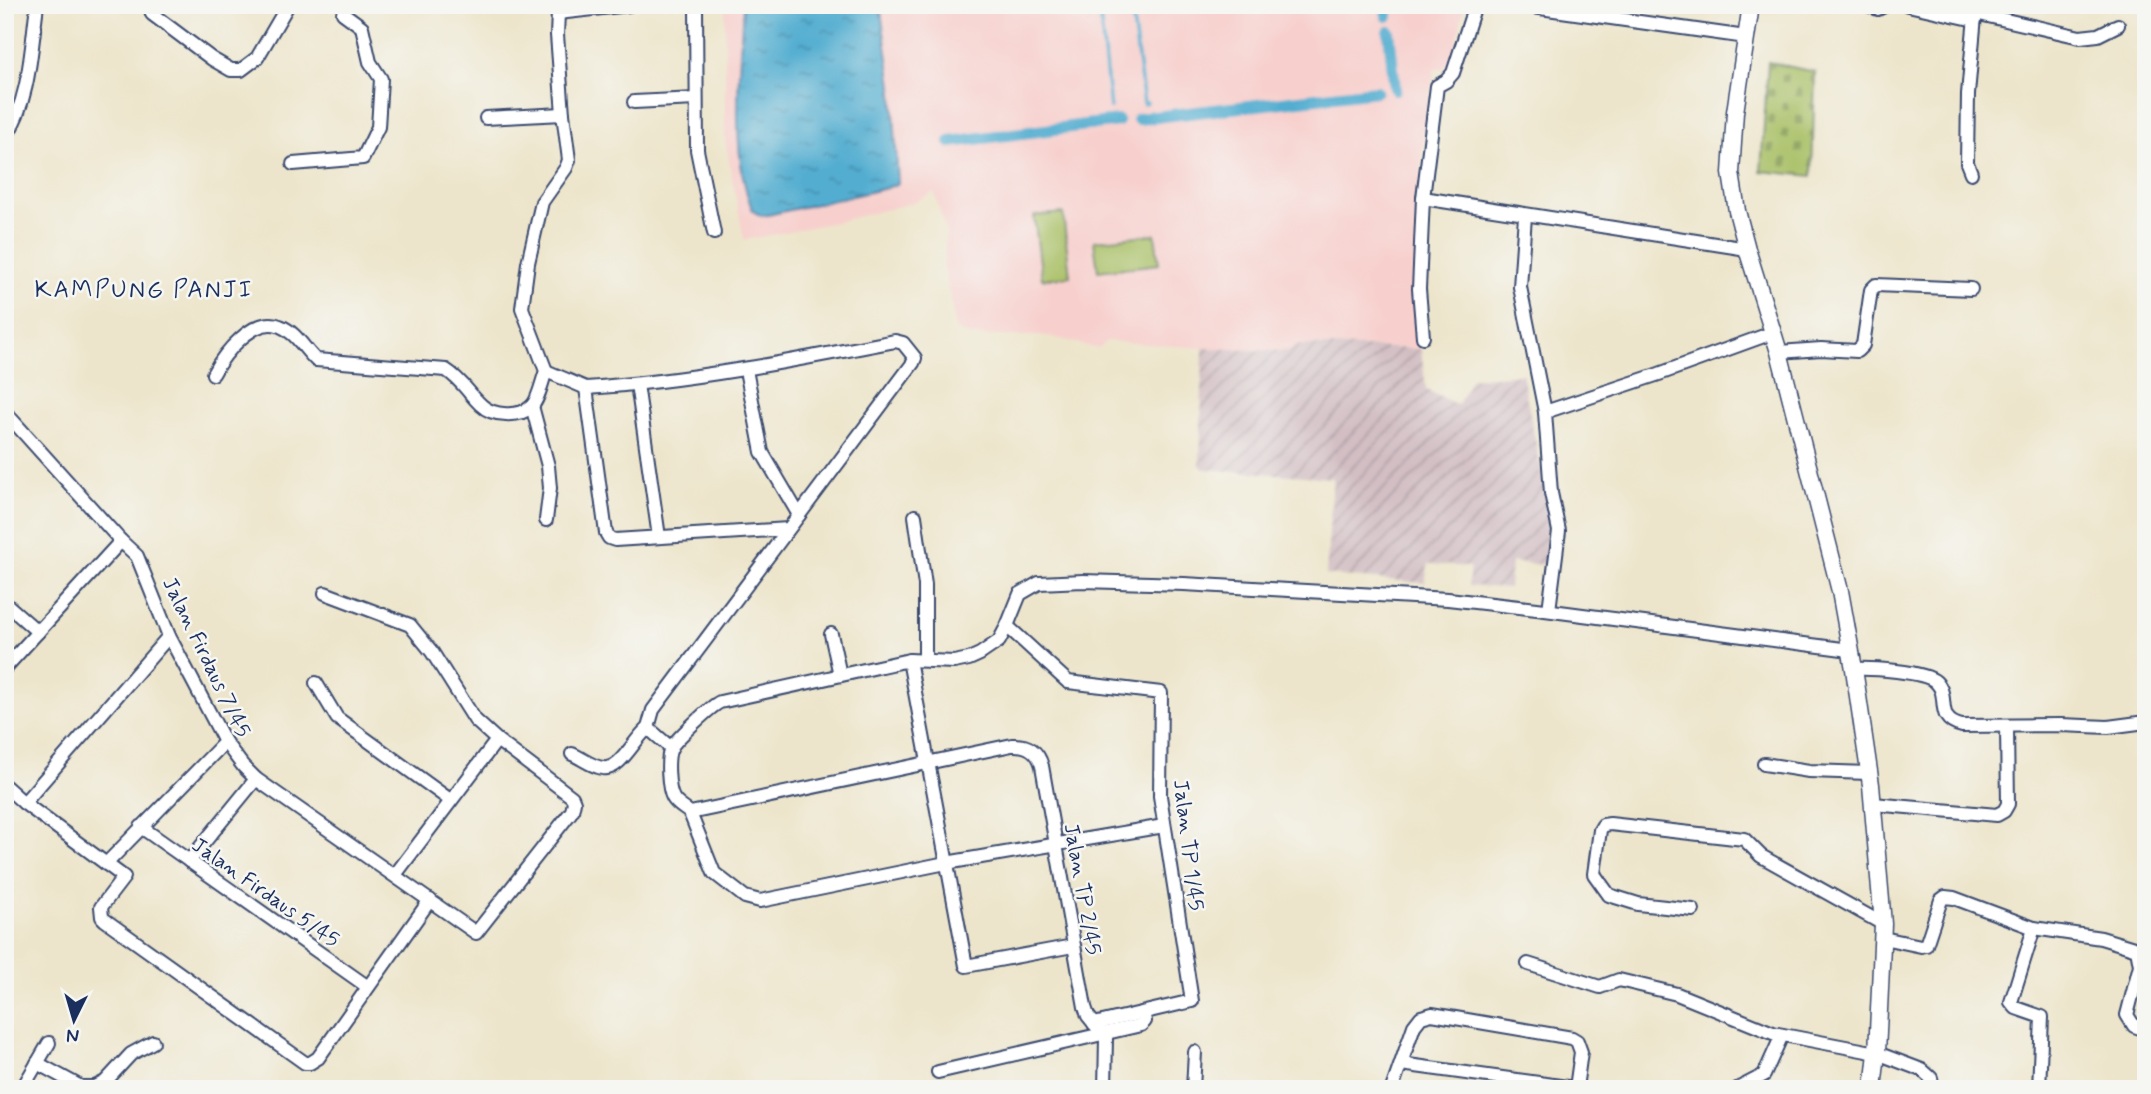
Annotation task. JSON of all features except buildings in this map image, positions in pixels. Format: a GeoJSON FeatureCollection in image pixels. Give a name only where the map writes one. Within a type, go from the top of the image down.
{"type":"FeatureCollection","features":[{"type":"Feature","properties":{"kind":"main road"},"geometry":{"type":"LineString","coordinates":[[1751,5],[1735,112],[1731,173],[1747,249],[1779,352],[1840,592],[1854,668],[1873,804],[1883,931],[1873,1089]]}},
{"type":"Feature","properties":{"kind":"street"},"geometry":{"type":"LineString","coordinates":[[5,138],[17,115],[24,92],[37,5]]}},
{"type":"Feature","properties":{"kind":"street"},"geometry":{"type":"LineString","coordinates":[[148,8],[212,59],[231,69],[241,70],[257,58],[288,5]]}},
{"type":"Feature","properties":{"kind":"street"},"geometry":{"type":"LineString","coordinates":[[546,520],[550,488],[548,466],[532,406],[546,371],[522,308],[528,263],[542,202],[569,163],[554,9],[629,5]]}},
{"type":"Feature","properties":{"kind":"street"},"geometry":{"type":"LineString","coordinates":[[696,5],[697,150],[714,233]]}},
{"type":"Feature","properties":{"kind":"street"},"geometry":{"type":"LineString","coordinates":[[1423,337],[1419,289],[1423,198],[1437,86],[1453,73],[1475,5],[1533,7],[1746,37]]}},
{"type":"Feature","properties":{"kind":"street"},"geometry":{"type":"LineString","coordinates":[[1868,5],[1878,9],[1886,5]]}},
{"type":"Feature","properties":{"kind":"street"},"geometry":{"type":"LineString","coordinates":[[1908,5],[1975,13],[2080,37],[2098,35],[2118,24]]}},
{"type":"Feature","properties":{"kind":"street"},"geometry":{"type":"LineString","coordinates":[[293,164],[363,158],[378,127],[381,79],[370,62],[362,27],[344,13]]}},
{"type":"Feature","properties":{"kind":"street"},"geometry":{"type":"LineString","coordinates":[[1971,173],[1967,163],[1968,94],[1975,13]]}},
{"type":"Feature","properties":{"kind":"street"},"geometry":{"type":"LineString","coordinates":[[634,102],[695,99]]}},
{"type":"Feature","properties":{"kind":"street"},"geometry":{"type":"LineString","coordinates":[[486,118],[563,114]]}},
{"type":"Feature","properties":{"kind":"street"},"geometry":{"type":"LineString","coordinates":[[1423,198],[1747,249]]}},
{"type":"Feature","properties":{"kind":"street"},"geometry":{"type":"LineString","coordinates":[[1525,216],[1520,287],[1545,412],[1551,493],[1559,531],[1549,610]]}},
{"type":"Feature","properties":{"kind":"street"},"geometry":{"type":"LineString","coordinates":[[1779,352],[1821,349],[1857,351],[1863,345],[1871,290],[1876,285],[1971,289]]}},
{"type":"Feature","properties":{"kind":"street"},"geometry":{"type":"LineString","coordinates":[[213,374],[226,352],[248,332],[279,325],[295,335],[316,360],[444,370],[460,380],[486,409],[505,415],[521,412],[532,406]]}},
{"type":"Feature","properties":{"kind":"street"},"geometry":{"type":"LineString","coordinates":[[1545,412],[1772,333]]}},
{"type":"Feature","properties":{"kind":"street"},"geometry":{"type":"LineString","coordinates":[[546,371],[586,387],[638,384],[746,370],[895,341],[900,342],[914,355],[913,363],[653,710],[648,728],[635,739],[620,763],[612,768],[603,768],[572,754]]}},
{"type":"Feature","properties":{"kind":"street"},"geometry":{"type":"LineString","coordinates":[[746,370],[762,452],[799,515]]}},
{"type":"Feature","properties":{"kind":"street"},"geometry":{"type":"LineString","coordinates":[[638,384],[659,537]]}},
{"type":"Feature","properties":{"kind":"street"},"geometry":{"type":"LineString","coordinates":[[586,387],[607,536],[615,540],[788,529]]}},
{"type":"Feature","properties":{"kind":"street","name":"Jalan Firdaus 7/45"},"geometry":{"type":"LineString","coordinates":[[5,412],[138,557],[169,636],[225,742],[243,766],[256,779],[476,933],[574,807],[569,794],[497,740]]}},
{"type":"Feature","properties":{"kind":"street"},"geometry":{"type":"LineString","coordinates":[[915,516],[925,585],[925,660]]}},
{"type":"Feature","properties":{"kind":"street"},"geometry":{"type":"LineString","coordinates":[[5,668],[121,541]]}},
{"type":"Feature","properties":{"kind":"street"},"geometry":{"type":"LineString","coordinates":[[1164,826],[946,863],[764,901],[752,901],[728,886],[714,873],[690,813],[676,803],[670,791],[668,768],[671,748],[710,708],[720,702],[908,660],[960,662],[980,654],[999,641],[1017,599],[1028,588],[1039,583],[1083,581],[1197,584],[1404,596],[1549,610],[1850,650]]}},
{"type":"Feature","properties":{"kind":"street"},"geometry":{"type":"LineString","coordinates":[[325,593],[410,625],[432,652],[475,720],[497,740],[395,875]]}},
{"type":"Feature","properties":{"kind":"street"},"geometry":{"type":"LineString","coordinates":[[5,603],[38,632]]}},
{"type":"Feature","properties":{"kind":"street","name":"Jalan TP 1/45"},"geometry":{"type":"LineString","coordinates":[[1007,626],[1068,682],[1161,694],[1160,796],[1192,1001],[1143,1014]]}},
{"type":"Feature","properties":{"kind":"street"},"geometry":{"type":"LineString","coordinates":[[831,634],[840,675]]}},
{"type":"Feature","properties":{"kind":"street"},"geometry":{"type":"LineString","coordinates":[[24,803],[169,636]]}},
{"type":"Feature","properties":{"kind":"street"},"geometry":{"type":"LineString","coordinates":[[908,660],[966,966],[1073,947]]}},
{"type":"Feature","properties":{"kind":"street"},"geometry":{"type":"LineString","coordinates":[[1854,668],[1882,668],[1932,679],[1939,687],[1945,716],[1950,722],[1962,726],[2108,727],[2146,722]]}},
{"type":"Feature","properties":{"kind":"street"},"geometry":{"type":"LineString","coordinates":[[316,682],[337,718],[450,800]]}},
{"type":"Feature","properties":{"kind":"street"},"geometry":{"type":"LineString","coordinates":[[1873,804],[1997,815],[2004,811],[2008,804],[2007,727]]}},
{"type":"Feature","properties":{"kind":"street"},"geometry":{"type":"LineString","coordinates":[[648,728],[671,748]]}},
{"type":"Feature","properties":{"kind":"street"},"geometry":{"type":"LineString","coordinates":[[106,864],[225,742]]}},
{"type":"Feature","properties":{"kind":"street","name":"Jalan TP 2/45"},"geometry":{"type":"LineString","coordinates":[[928,762],[1015,745],[1030,748],[1038,755],[1085,1007],[1104,1035]]}},
{"type":"Feature","properties":{"kind":"street"},"geometry":{"type":"LineString","coordinates":[[690,813],[928,762]]}},
{"type":"Feature","properties":{"kind":"street"},"geometry":{"type":"LineString","coordinates":[[1764,764],[1809,771],[1869,773]]}},
{"type":"Feature","properties":{"kind":"street"},"geometry":{"type":"LineString","coordinates":[[189,861],[256,779]]}},
{"type":"Feature","properties":{"kind":"street"},"geometry":{"type":"LineString","coordinates":[[5,786],[124,877],[101,908],[105,920],[301,1061],[310,1063],[318,1058],[430,900]]}},
{"type":"Feature","properties":{"kind":"street"},"geometry":{"type":"LineString","coordinates":[[1693,910],[1636,904],[1606,893],[1595,878],[1594,872],[1603,825],[1742,839],[1761,856],[1883,931],[1921,946],[1926,945],[1941,900],[1945,897],[2034,928],[2142,945],[2140,965],[2127,1014],[2134,1026],[2146,1030]]}},
{"type":"Feature","properties":{"kind":"street","name":"Jalan Firdaus 5/45"},"geometry":{"type":"LineString","coordinates":[[141,827],[368,987]]}},
{"type":"Feature","properties":{"kind":"street"},"geometry":{"type":"LineString","coordinates":[[2034,928],[2011,1002],[2016,1008],[2042,1017],[2039,1089]]}},
{"type":"Feature","properties":{"kind":"street"},"geometry":{"type":"LineString","coordinates":[[1528,964],[1600,986],[1619,980],[1677,994],[1783,1035],[1877,1053],[1922,1070],[1931,1078],[1933,1089]]}},
{"type":"Feature","properties":{"kind":"street"},"geometry":{"type":"LineString","coordinates":[[938,1072],[1144,1024],[1143,1014],[1094,1024]]}},
{"type":"Feature","properties":{"kind":"street"},"geometry":{"type":"LineString","coordinates":[[1392,1089],[1401,1064],[1418,1020],[1432,1014],[1572,1038],[1577,1041],[1581,1052],[1579,1088],[1401,1064]]}},
{"type":"Feature","properties":{"kind":"street"},"geometry":{"type":"LineString","coordinates":[[1104,1035],[1105,1089]]}},
{"type":"Feature","properties":{"kind":"street"},"geometry":{"type":"LineString","coordinates":[[1737,1089],[1764,1075],[1783,1035]]}},
{"type":"Feature","properties":{"kind":"street"},"geometry":{"type":"LineString","coordinates":[[37,1063],[81,1087],[94,1087],[105,1082],[131,1054],[153,1042]]}},
{"type":"Feature","properties":{"kind":"street"},"geometry":{"type":"LineString","coordinates":[[22,1089],[49,1043]]}},
{"type":"Feature","properties":{"kind":"street"},"geometry":{"type":"LineString","coordinates":[[1193,1089],[1195,1052]]}},
{"type":"Feature","properties":{"kind":"shaded area"},"geometry":{"type":"Polygon","coordinates":[[[725,5],[1464,5],[1448,68],[1435,69],[1425,120],[1417,288],[1421,349],[1298,345],[1288,351],[1233,350],[1106,341],[1099,349],[1049,336],[970,336],[956,330],[944,266],[946,231],[934,192],[912,203],[837,222],[744,240],[725,140],[725,5]]]}},
{"type":"Feature","properties":{"kind":"shaded area"},"geometry":{"type":"Polygon","coordinates":[[[1298,345],[1421,349],[1426,390],[1458,405],[1471,378],[1522,374],[1551,519],[1546,565],[1511,562],[1509,588],[1468,586],[1470,567],[1428,564],[1425,583],[1326,575],[1333,478],[1204,469],[1200,465],[1203,348],[1288,351],[1298,345]]]}},
{"type":"Feature","properties":{"kind":"green space"},"geometry":{"type":"Polygon","coordinates":[[[1768,62],[1815,72],[1812,176],[1761,171],[1768,62]]]}},
{"type":"Feature","properties":{"kind":"green space"},"geometry":{"type":"Polygon","coordinates":[[[1063,213],[1070,276],[1042,279],[1034,216],[1063,213]]]}},
{"type":"Feature","properties":{"kind":"green space"},"geometry":{"type":"Polygon","coordinates":[[[1155,234],[1159,264],[1098,271],[1094,241],[1155,234]]]}},
{"type":"Feature","properties":{"kind":"water"},"geometry":{"type":"Polygon","coordinates":[[[743,5],[880,5],[893,92],[898,183],[887,188],[768,215],[761,216],[753,211],[746,188],[738,137],[743,5]]]}},
{"type":"Feature","properties":{"kind":"waterway"},"geometry":{"type":"LineString","coordinates":[[1099,5],[1110,108]]}},
{"type":"Feature","properties":{"kind":"waterway"},"geometry":{"type":"LineString","coordinates":[[1131,5],[1144,104],[1147,103]]}},
{"type":"Feature","properties":{"kind":"waterway"},"geometry":{"type":"LineString","coordinates":[[1386,5],[1387,16]]}},
{"type":"Feature","properties":{"kind":"waterway"},"geometry":{"type":"LineString","coordinates":[[1389,32],[1395,89]]}},
{"type":"Feature","properties":{"kind":"waterway"},"geometry":{"type":"LineString","coordinates":[[1138,119],[1376,91]]}},
{"type":"Feature","properties":{"kind":"waterway"},"geometry":{"type":"LineString","coordinates":[[1150,112],[1151,118]]}},
{"type":"Feature","properties":{"kind":"waterway"},"geometry":{"type":"LineString","coordinates":[[950,142],[1118,121]]}},
{"type":"Feature","properties":{"kind":"district","name":"KAMPUNG PANJI"},"geometry":{"type":"Point","coordinates":[144,289]}}]}
